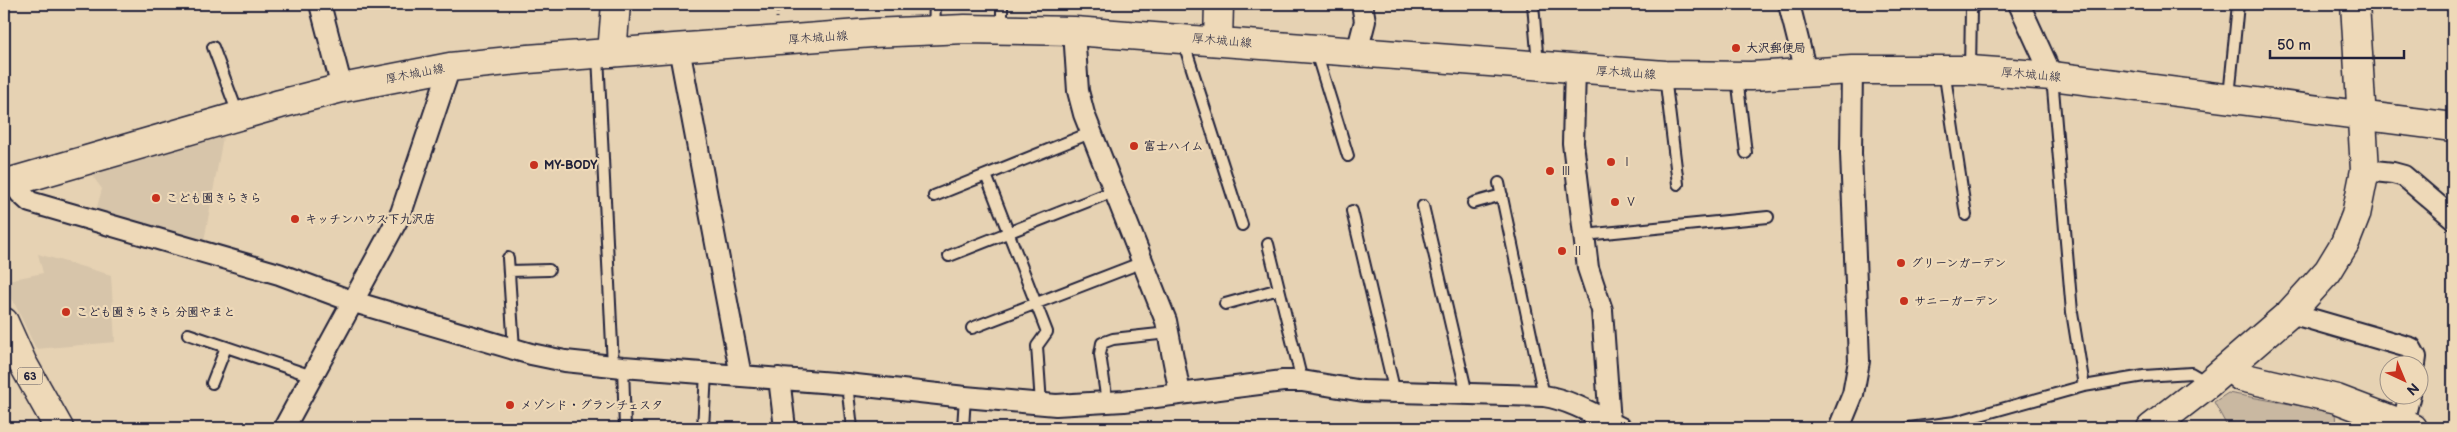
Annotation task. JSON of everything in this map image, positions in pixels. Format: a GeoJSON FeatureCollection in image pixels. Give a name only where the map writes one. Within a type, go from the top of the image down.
{"type":"FeatureCollection","features":[{"type":"Feature","properties":{"kind":"main road"},"geometry":{"type":"LineString","coordinates":[[605,54],[616,4]]}},
{"type":"Feature","properties":{"kind":"main road"},"geometry":{"type":"LineString","coordinates":[[1218,41],[1219,4]]}},
{"type":"Feature","properties":{"kind":"main road"},"geometry":{"type":"LineString","coordinates":[[2151,428],[2219,375],[2290,313],[2317,285],[2342,250],[2356,215],[2365,170],[2355,4]]}},
{"type":"Feature","properties":{"kind":"main road","name":"厚木城山線"},"geometry":{"type":"LineString","coordinates":[[8,182],[342,88],[450,67],[528,59],[679,48],[934,17],[1002,16],[1074,31],[1665,75],[1737,76],[1852,70],[1970,70],[2052,76],[2453,127]]}},
{"type":"Feature","properties":{"kind":"main road","name":"63"},"geometry":{"type":"LineString","coordinates":[[4,322],[22,362],[59,428]]}},
{"type":"Feature","properties":{"kind":"main road"},"geometry":{"type":"LineString","coordinates":[[2219,375],[2242,377],[2337,399],[2408,426]]}},
{"type":"Feature","properties":{"kind":"street"},"geometry":{"type":"LineString","coordinates":[[320,4],[342,88]]}},
{"type":"Feature","properties":{"kind":"street"},"geometry":{"type":"LineString","coordinates":[[1357,52],[1365,21],[1362,4]]}},
{"type":"Feature","properties":{"kind":"street"},"geometry":{"type":"LineString","coordinates":[[1789,4],[1806,72]]}},
{"type":"Feature","properties":{"kind":"street"},"geometry":{"type":"LineString","coordinates":[[2019,4],[2052,76]]}},
{"type":"Feature","properties":{"kind":"street"},"geometry":{"type":"LineString","coordinates":[[1074,31],[1078,91],[1090,133],[1143,262],[1168,333],[1180,394]]}},
{"type":"Feature","properties":{"kind":"street"},"geometry":{"type":"LineString","coordinates":[[679,48],[741,376]]}},
{"type":"Feature","properties":{"kind":"street"},"geometry":{"type":"LineString","coordinates":[[284,428],[401,213],[450,67]]}},
{"type":"Feature","properties":{"kind":"street"},"geometry":{"type":"LineString","coordinates":[[1575,69],[1573,143],[1588,268],[1602,310],[1616,426]]}},
{"type":"Feature","properties":{"kind":"street"},"geometry":{"type":"LineString","coordinates":[[1839,428],[1850,401],[1859,361],[1850,153],[1852,70]]}},
{"type":"Feature","properties":{"kind":"street"},"geometry":{"type":"LineString","coordinates":[[2365,170],[2404,176],[2453,218]]}},
{"type":"Feature","properties":{"kind":"street"},"geometry":{"type":"LineString","coordinates":[[8,182],[30,202],[279,274],[354,302],[514,349],[565,361],[618,367],[847,384],[1041,404],[1107,402],[1243,385],[1302,381],[1363,391],[1394,393],[1544,396],[1569,404],[1616,426]]}},
{"type":"Feature","properties":{"kind":"street"},"geometry":{"type":"LineString","coordinates":[[2290,313],[2404,345],[2414,354]]}},
{"type":"Feature","properties":{"kind":"street"},"geometry":{"type":"LineString","coordinates":[[779,378],[785,428]]}},
{"type":"Feature","properties":{"kind":"street"},"geometry":{"type":"LineString","coordinates":[[2408,426],[2409,404]]}},
{"type":"Feature","properties":{"kind":"lane"},"geometry":{"type":"LineString","coordinates":[[1533,4],[1538,66]]}},
{"type":"Feature","properties":{"kind":"lane"},"geometry":{"type":"LineString","coordinates":[[1970,70],[1971,9],[1977,4]]}},
{"type":"Feature","properties":{"kind":"lane"},"geometry":{"type":"LineString","coordinates":[[2229,98],[2238,4]]}},
{"type":"Feature","properties":{"kind":"lane"},"geometry":{"type":"LineString","coordinates":[[1186,38],[1186,50],[1242,225]]}},
{"type":"Feature","properties":{"kind":"lane"},"geometry":{"type":"LineString","coordinates":[[213,47],[238,116]]}},
{"type":"Feature","properties":{"kind":"lane"},"geometry":{"type":"LineString","coordinates":[[1315,50],[1348,156]]}},
{"type":"Feature","properties":{"kind":"lane"},"geometry":{"type":"LineString","coordinates":[[605,54],[618,367],[625,428]]}},
{"type":"Feature","properties":{"kind":"lane"},"geometry":{"type":"LineString","coordinates":[[1944,69],[1966,215]]}},
{"type":"Feature","properties":{"kind":"lane"},"geometry":{"type":"LineString","coordinates":[[1665,75],[1678,184]]}},
{"type":"Feature","properties":{"kind":"lane"},"geometry":{"type":"LineString","coordinates":[[1737,76],[1746,153]]}},
{"type":"Feature","properties":{"kind":"lane"},"geometry":{"type":"LineString","coordinates":[[2052,76],[2072,312],[2084,386]]}},
{"type":"Feature","properties":{"kind":"lane"},"geometry":{"type":"LineString","coordinates":[[934,196],[1090,133]]}},
{"type":"Feature","properties":{"kind":"lane"},"geometry":{"type":"LineString","coordinates":[[986,175],[1037,303],[1047,335],[1037,346],[1041,404]]}},
{"type":"Feature","properties":{"kind":"lane"},"geometry":{"type":"LineString","coordinates":[[1499,183],[1544,396]]}},
{"type":"Feature","properties":{"kind":"lane"},"geometry":{"type":"LineString","coordinates":[[949,256],[1114,191]]}},
{"type":"Feature","properties":{"kind":"lane"},"geometry":{"type":"LineString","coordinates":[[1473,203],[1502,195]]}},
{"type":"Feature","properties":{"kind":"lane"},"geometry":{"type":"LineString","coordinates":[[1423,206],[1467,394]]}},
{"type":"Feature","properties":{"kind":"lane"},"geometry":{"type":"LineString","coordinates":[[1352,211],[1394,393]]}},
{"type":"Feature","properties":{"kind":"lane"},"geometry":{"type":"LineString","coordinates":[[1584,235],[1768,217]]}},
{"type":"Feature","properties":{"kind":"lane"},"geometry":{"type":"LineString","coordinates":[[1268,244],[1302,381]]}},
{"type":"Feature","properties":{"kind":"lane"},"geometry":{"type":"LineString","coordinates":[[508,258],[514,349]]}},
{"type":"Feature","properties":{"kind":"lane"},"geometry":{"type":"LineString","coordinates":[[972,328],[1143,262]]}},
{"type":"Feature","properties":{"kind":"lane"},"geometry":{"type":"LineString","coordinates":[[509,271],[549,270]]}},
{"type":"Feature","properties":{"kind":"lane"},"geometry":{"type":"LineString","coordinates":[[1225,304],[1279,289]]}},
{"type":"Feature","properties":{"kind":"lane"},"geometry":{"type":"LineString","coordinates":[[1107,402],[1100,354],[1102,343],[1113,339],[1168,333]]}},
{"type":"Feature","properties":{"kind":"lane"},"geometry":{"type":"LineString","coordinates":[[188,334],[312,376]]}},
{"type":"Feature","properties":{"kind":"lane"},"geometry":{"type":"LineString","coordinates":[[212,383],[226,347]]}},
{"type":"Feature","properties":{"kind":"lane"},"geometry":{"type":"LineString","coordinates":[[702,428],[706,373]]}},
{"type":"Feature","properties":{"kind":"lane"},"geometry":{"type":"LineString","coordinates":[[1909,428],[1955,422],[2084,386],[2144,376],[2190,373],[2198,376],[2219,375]]}},
{"type":"Feature","properties":{"kind":"lane"},"geometry":{"type":"LineString","coordinates":[[847,384],[852,428]]}},
{"type":"Feature","properties":{"kind":"lane"},"geometry":{"type":"LineString","coordinates":[[963,428],[965,397]]}},
{"type":"Feature","properties":{"kind":"shaded area","name":"こども園きらきら"},"geometry":{"type":"Polygon","coordinates":[[[223,137],[204,241],[92,211],[97,207],[102,189],[91,174],[223,137]]]}},
{"type":"Feature","properties":{"kind":"shaded area","name":"こども園きらきら 分園やまと"},"geometry":{"type":"Polygon","coordinates":[[[38,254],[111,275],[115,342],[36,349],[4,281],[43,273],[38,254]]]}},
{"type":"Feature","properties":{"kind":"shaded area"},"geometry":{"type":"Polygon","coordinates":[[[2228,393],[2335,412],[2336,428],[2228,428],[2214,402],[2228,393]]]}},
{"type":"Feature","properties":{"kind":"place","name":"大沢郵便局"},"geometry":{"type":"Point","coordinates":[1736,48]}},
{"type":"Feature","properties":{"kind":"place","name":"富士ハイム"},"geometry":{"type":"Point","coordinates":[1134,146]}},
{"type":"Feature","properties":{"kind":"place","name":"Ⅰ"},"geometry":{"type":"Point","coordinates":[1611,162]}},
{"type":"Feature","properties":{"kind":"place","name":"MY-BODY"},"geometry":{"type":"Point","coordinates":[534,165]}},
{"type":"Feature","properties":{"kind":"place","name":"Ⅲ"},"geometry":{"type":"Point","coordinates":[1550,171]}},
{"type":"Feature","properties":{"kind":"place","name":"こども園きらきら"},"geometry":{"type":"Point","coordinates":[156,198]}},
{"type":"Feature","properties":{"kind":"place","name":"Ⅴ"},"geometry":{"type":"Point","coordinates":[1615,202]}},
{"type":"Feature","properties":{"kind":"place","name":"キッチンハウス下九沢店"},"geometry":{"type":"Point","coordinates":[295,219]}},
{"type":"Feature","properties":{"kind":"place","name":"Ⅱ"},"geometry":{"type":"Point","coordinates":[1562,251]}},
{"type":"Feature","properties":{"kind":"place","name":"グリーンガーデン"},"geometry":{"type":"Point","coordinates":[1901,263]}},
{"type":"Feature","properties":{"kind":"place","name":"サニーガーデン"},"geometry":{"type":"Point","coordinates":[1904,301]}},
{"type":"Feature","properties":{"kind":"place","name":"こども園きらきら 分園やまと"},"geometry":{"type":"Point","coordinates":[66,312]}},
{"type":"Feature","properties":{"kind":"place","name":"メゾンド・グランチェスタ"},"geometry":{"type":"Point","coordinates":[510,405]}}]}
